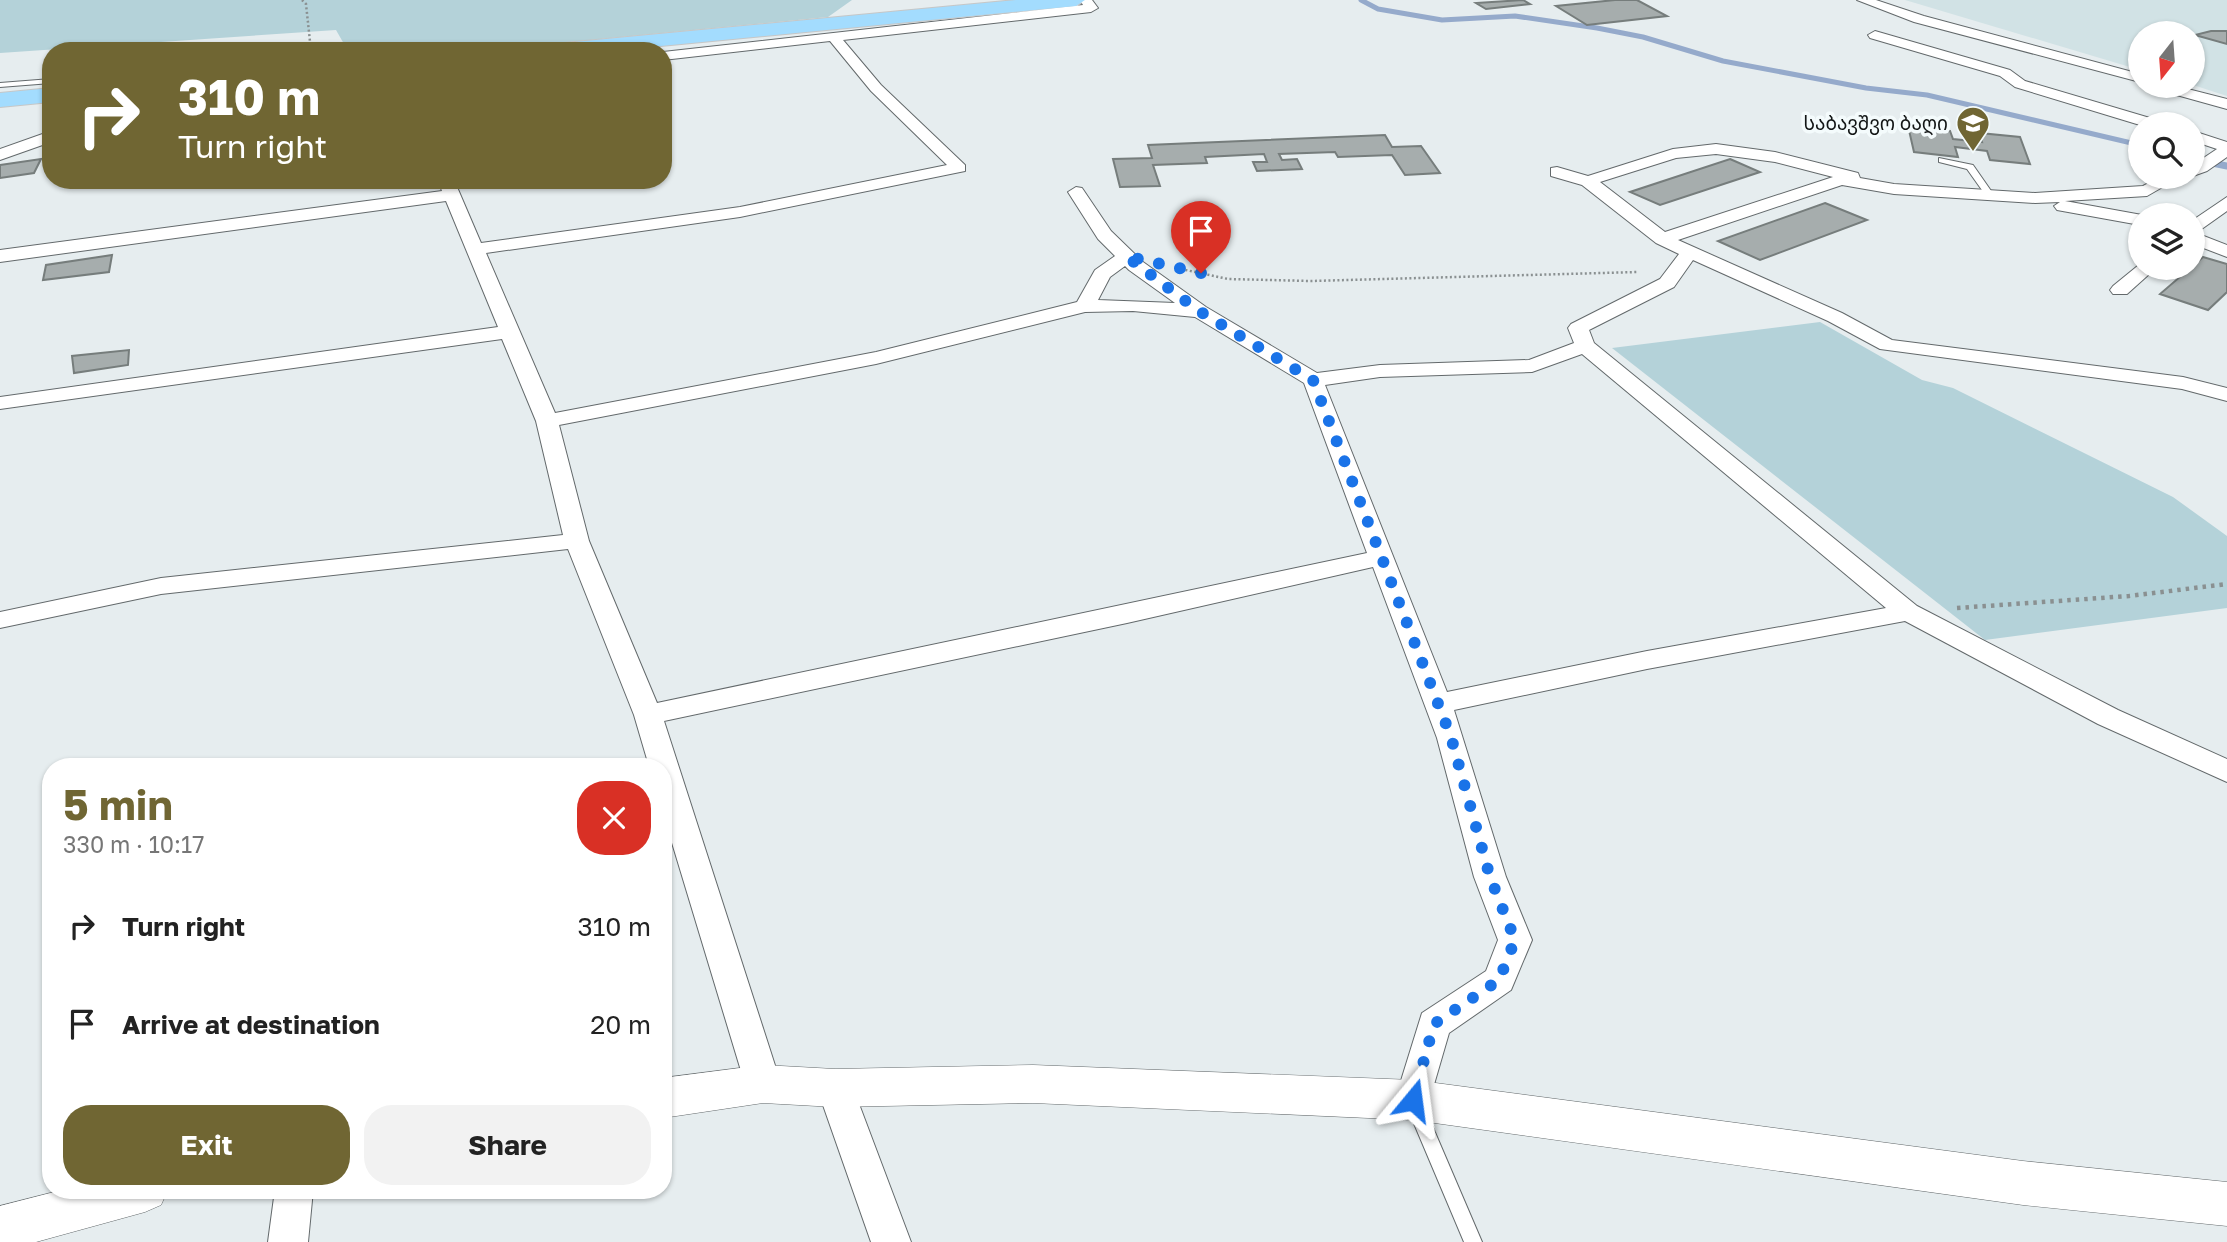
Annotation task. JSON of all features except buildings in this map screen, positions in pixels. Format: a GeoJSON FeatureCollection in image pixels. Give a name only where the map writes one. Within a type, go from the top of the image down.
{"type":"FeatureCollection","features":[{"type":"Feature","properties":{"kind":"highway"},"geometry":{"type":"LineString","coordinates":[[637,42],[1076,0]]}},
{"type":"Feature","properties":{"kind":"highway"},"geometry":{"type":"LineString","coordinates":[[0,100],[42,96]]}},
{"type":"Feature","properties":{"kind":"street"},"geometry":{"type":"LineString","coordinates":[[672,54],[835,39],[1091,8],[1086,0]]}},
{"type":"Feature","properties":{"kind":"street"},"geometry":{"type":"LineString","coordinates":[[1863,0],[1919,19],[2128,75]]}},
{"type":"Feature","properties":{"kind":"street"},"geometry":{"type":"LineString","coordinates":[[1875,35],[2005,73],[2020,84],[2128,116]]}},
{"type":"Feature","properties":{"kind":"street"},"geometry":{"type":"LineString","coordinates":[[474,249],[740,212],[959,168],[876,88],[835,39]]}},
{"type":"Feature","properties":{"kind":"street"},"geometry":{"type":"LineString","coordinates":[[2012,78],[2064,57]]}},
{"type":"Feature","properties":{"kind":"street"},"geometry":{"type":"LineString","coordinates":[[2124,115],[2145,98]]}},
{"type":"Feature","properties":{"kind":"street"},"geometry":{"type":"LineString","coordinates":[[2193,98],[2227,104]]}},
{"type":"Feature","properties":{"kind":"street"},"geometry":{"type":"LineString","coordinates":[[0,155],[42,139]]}},
{"type":"Feature","properties":{"kind":"street"},"geometry":{"type":"LineString","coordinates":[[2205,140],[2227,148]]}},
{"type":"Feature","properties":{"kind":"street"},"geometry":{"type":"LineString","coordinates":[[2205,164],[2227,148]]}},
{"type":"Feature","properties":{"kind":"street"},"geometry":{"type":"LineString","coordinates":[[1588,181],[1695,149],[1725,149],[1794,162],[1894,189]]}},
{"type":"Feature","properties":{"kind":"street"},"geometry":{"type":"LineString","coordinates":[[1557,172],[1588,181],[1662,239],[1683,261],[1835,317],[1887,345],[2183,383],[2227,395]]}},
{"type":"Feature","properties":{"kind":"street"},"geometry":{"type":"LineString","coordinates":[[1662,239],[1842,180],[1894,189],[2053,204],[2128,218]]}},
{"type":"Feature","properties":{"kind":"street"},"geometry":{"type":"LineString","coordinates":[[0,256],[442,189]]}},
{"type":"Feature","properties":{"kind":"street"},"geometry":{"type":"LineString","coordinates":[[449,189],[547,421],[577,541],[648,715],[661,758]]}},
{"type":"Feature","properties":{"kind":"street"},"geometry":{"type":"LineString","coordinates":[[2140,203],[2139,197],[2151,189]]}},
{"type":"Feature","properties":{"kind":"street"},"geometry":{"type":"LineString","coordinates":[[1992,198],[2147,191]]}},
{"type":"Feature","properties":{"kind":"street"},"geometry":{"type":"LineString","coordinates":[[1076,192],[1104,235],[1126,256],[1199,311],[1313,380],[1451,737],[1490,877],[1515,940],[1499,980],[1434,1024],[1413,1100]]}},
{"type":"Feature","properties":{"kind":"street"},"geometry":{"type":"LineString","coordinates":[[2205,219],[2227,202]]}},
{"type":"Feature","properties":{"kind":"street"},"geometry":{"type":"LineString","coordinates":[[2205,243],[2227,252]]}},
{"type":"Feature","properties":{"kind":"street"},"geometry":{"type":"LineString","coordinates":[[1086,306],[1102,274],[1126,256]]}},
{"type":"Feature","properties":{"kind":"street"},"geometry":{"type":"LineString","coordinates":[[1683,261],[1667,283],[1578,328],[1585,346],[1908,612],[2108,717],[2227,771]]}},
{"type":"Feature","properties":{"kind":"street"},"geometry":{"type":"LineString","coordinates":[[2120,290],[2132,280]]}},
{"type":"Feature","properties":{"kind":"street"},"geometry":{"type":"LineString","coordinates":[[547,421],[876,358],[1086,306],[1133,305],[1199,311]]}},
{"type":"Feature","properties":{"kind":"street"},"geometry":{"type":"LineString","coordinates":[[0,403],[508,332]]}},
{"type":"Feature","properties":{"kind":"street"},"geometry":{"type":"LineString","coordinates":[[1313,380],[1380,371],[1532,366],[1585,346]]}},
{"type":"Feature","properties":{"kind":"street"},"geometry":{"type":"LineString","coordinates":[[0,620],[161,586],[577,541]]}},
{"type":"Feature","properties":{"kind":"street"},"geometry":{"type":"LineString","coordinates":[[648,715],[1127,615],[1381,558]]}},
{"type":"Feature","properties":{"kind":"street"},"geometry":{"type":"LineString","coordinates":[[1438,704],[1647,660],[1908,612]]}},
{"type":"Feature","properties":{"kind":"street"},"geometry":{"type":"LineString","coordinates":[[672,792],[763,1084]]}},
{"type":"Feature","properties":{"kind":"street"},"geometry":{"type":"LineString","coordinates":[[672,1097],[763,1084],[835,1088],[1033,1084],[1413,1100],[2009,1181],[2227,1204]]}},
{"type":"Feature","properties":{"kind":"street"},"geometry":{"type":"LineString","coordinates":[[835,1088],[891,1242]]}},
{"type":"Feature","properties":{"kind":"street"},"geometry":{"type":"LineString","coordinates":[[0,1229],[112,1199]]}},
{"type":"Feature","properties":{"kind":"street"},"geometry":{"type":"LineString","coordinates":[[288,1242],[293,1199]]}},
{"type":"Feature","properties":{"kind":"lane"},"geometry":{"type":"LineString","coordinates":[[0,85],[42,82]]}},
{"type":"Feature","properties":{"kind":"lane"},"geometry":{"type":"LineString","coordinates":[[1942,160],[1970,167],[1992,198]]}},
{"type":"Feature","properties":{"kind":"lane"},"geometry":{"type":"LineString","coordinates":[[1413,1100],[1473,1242]]}},
{"type":"Feature","properties":{"kind":"path"},"geometry":{"type":"LineString","coordinates":[[302,0],[306,4],[310,42]]}},
{"type":"Feature","properties":{"kind":"path"},"geometry":{"type":"LineString","coordinates":[[1126,256],[1228,279],[1311,281],[1683,261]]}},
{"type":"Feature","properties":{"kind":"path"},"geometry":{"type":"LineString","coordinates":[[1908,612],[2129,596],[2227,584]]}},
{"type":"Feature","properties":{"kind":"shaded area"},"geometry":{"type":"Polygon","coordinates":[[[0,0],[852,0],[828,17],[569,42],[343,42],[336,30],[161,42],[42,42],[42,50],[0,53],[0,0]]]}},
{"type":"Feature","properties":{"kind":"shaded area"},"geometry":{"type":"Polygon","coordinates":[[[1905,0],[2227,0],[2227,96],[2205,89],[2205,21],[2128,21],[2128,66],[1905,0]]]}},
{"type":"Feature","properties":{"kind":"shaded area"},"geometry":{"type":"Polygon","coordinates":[[[1820,322],[1922,380],[1953,388],[2173,497],[2227,536],[2227,608],[1985,640],[1612,348],[1820,322]]]}},
{"type":"Feature","properties":{"kind":"waterway"},"geometry":{"type":"LineString","coordinates":[[1361,0],[1378,9],[1442,20],[1515,16],[1597,28],[1643,37],[1723,61],[1866,88],[1927,95],[2128,142]]}},
{"type":"Feature","properties":{"kind":"waterway"},"geometry":{"type":"LineString","coordinates":[[2205,161],[2227,166]]}},
{"type":"Feature","properties":{"kind":"place","name":"საბავშვო ბაღი"},"geometry":{"type":"Point","coordinates":[1973,153]}},
{"type":"Feature","properties":{"kind":"route"},"geometry":{"type":"LineString","coordinates":[[1201,273],[1126,256],[1199,311],[1313,380],[1451,737],[1490,877],[1515,940],[1499,980],[1434,1024],[1413,1100]]}}]}
